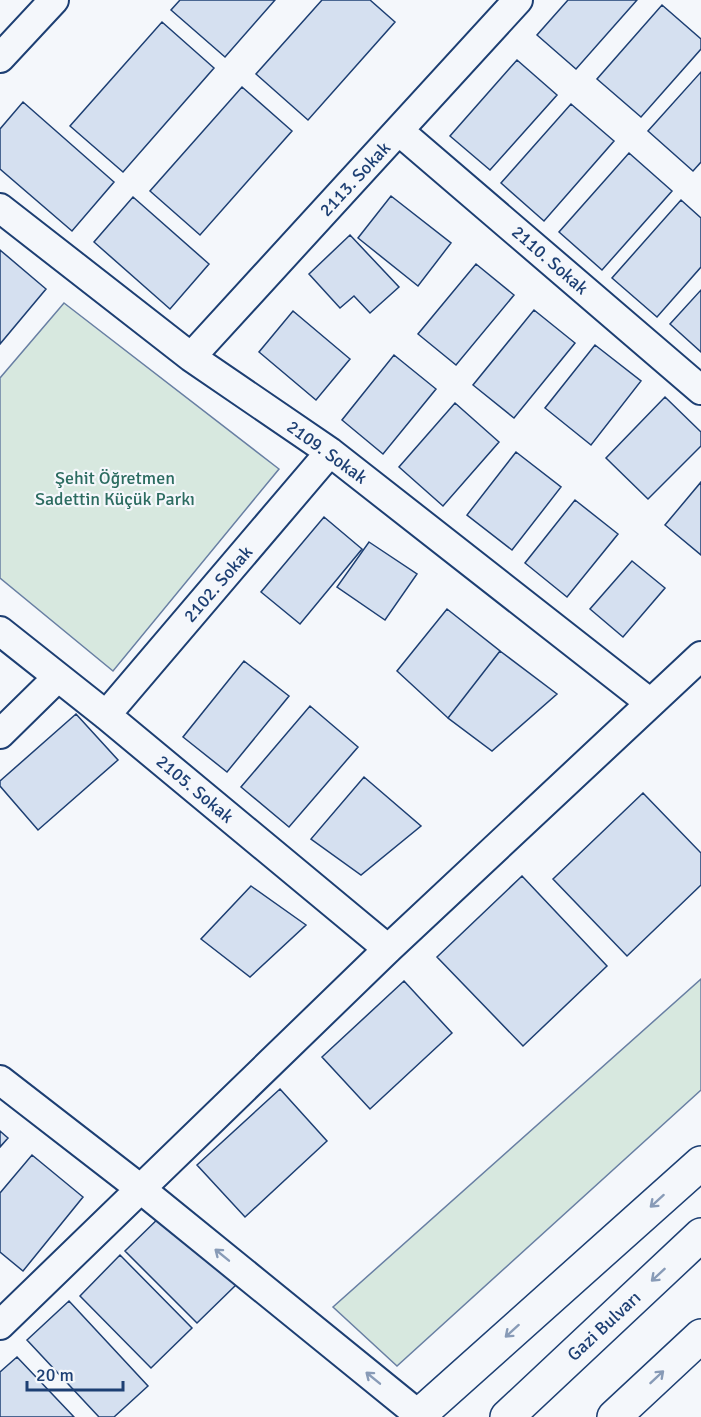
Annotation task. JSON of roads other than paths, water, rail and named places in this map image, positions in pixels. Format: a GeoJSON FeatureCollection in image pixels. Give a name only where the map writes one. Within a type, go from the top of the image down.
{"type":"FeatureCollection","features":[{"type":"Feature","properties":{"kind":"highway"},"geometry":{"type":"LineString","coordinates":[[418,1416],[701,1163]]}},
{"type":"Feature","properties":{"kind":"highway","name":"Gazi Bulvarı"},"geometry":{"type":"LineString","coordinates":[[507,1417],[701,1235]]}},
{"type":"Feature","properties":{"kind":"highway"},"geometry":{"type":"LineString","coordinates":[[614,1417],[701,1336]]}},
{"type":"Feature","properties":{"kind":"street"},"geometry":{"type":"LineString","coordinates":[[0,58],[54,0]]}},
{"type":"Feature","properties":{"kind":"street","name":"2113. Sokak"},"geometry":{"type":"LineString","coordinates":[[191,357],[518,0]]}},
{"type":"Feature","properties":{"kind":"street","name":"2110. Sokak"},"geometry":{"type":"LineString","coordinates":[[399,130],[701,390]]}},
{"type":"Feature","properties":{"kind":"street","name":"2109. Sokak"},"geometry":{"type":"LineString","coordinates":[[0,208],[191,357],[330,452],[649,702]]}},
{"type":"Feature","properties":{"kind":"street","name":"2102. Sokak"},"geometry":{"type":"LineString","coordinates":[[106,715],[330,452]]}},
{"type":"Feature","properties":{"kind":"street","name":"2105. Sokak"},"geometry":{"type":"LineString","coordinates":[[0,631],[106,715],[388,949]]}},
{"type":"Feature","properties":{"kind":"street"},"geometry":{"type":"LineString","coordinates":[[0,1325],[142,1190],[388,949],[649,702],[701,656]]}},
{"type":"Feature","properties":{"kind":"street"},"geometry":{"type":"LineString","coordinates":[[0,734],[57,678]]}},
{"type":"Feature","properties":{"kind":"street"},"geometry":{"type":"LineString","coordinates":[[0,1080],[142,1190],[418,1416]]}},
{"type":"Feature","properties":{"kind":"park label","name":"Şehit Öğretmen Sadettin Küçük Parkı"},"geometry":{"type":"Point","coordinates":[115,488]}}]}
